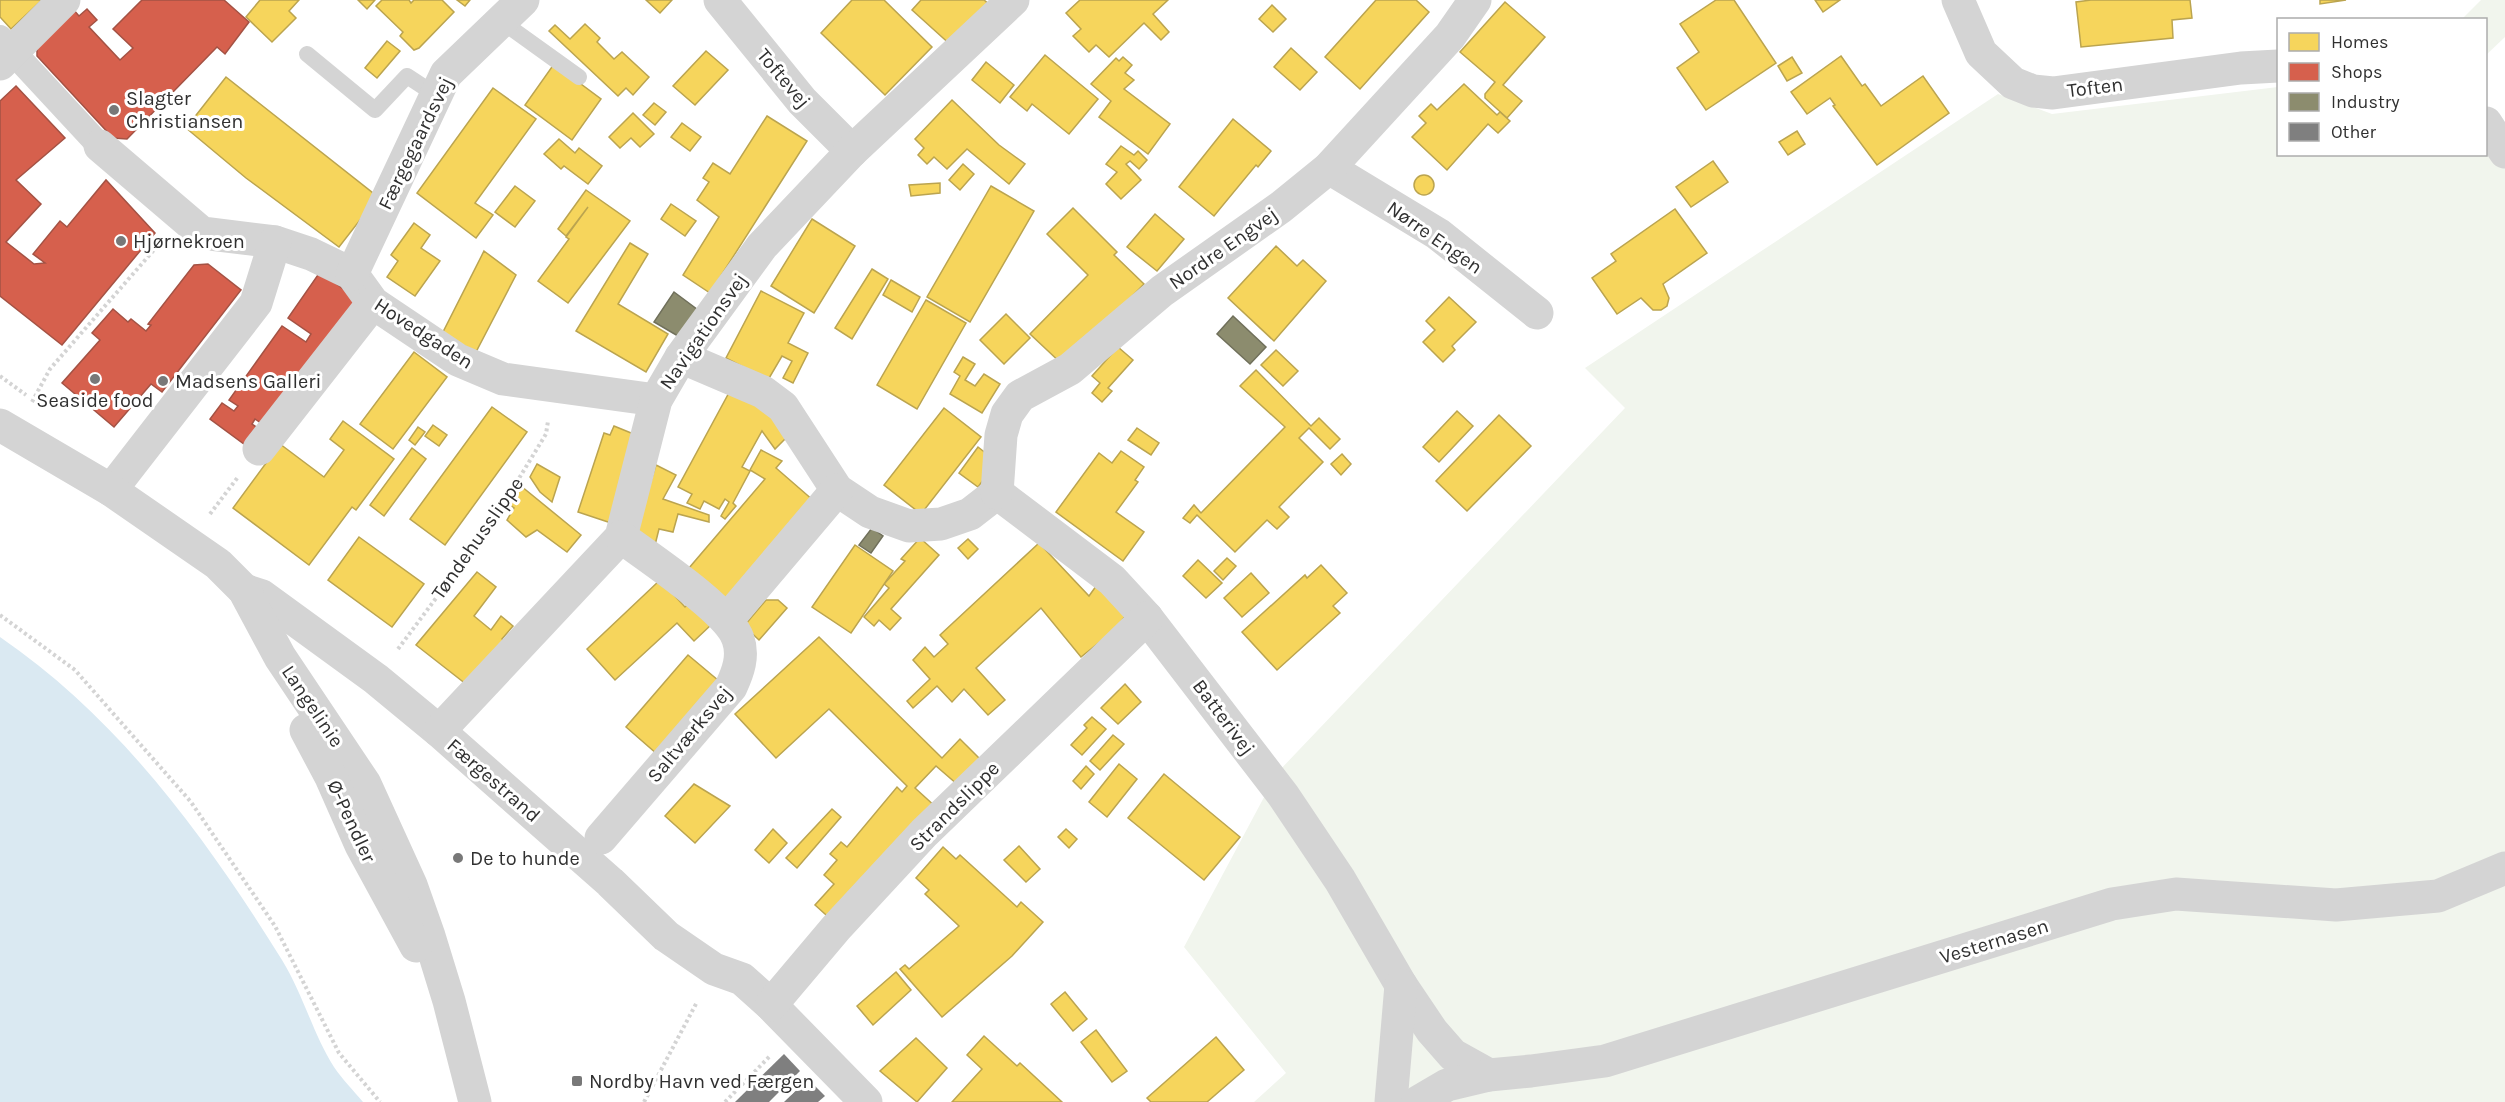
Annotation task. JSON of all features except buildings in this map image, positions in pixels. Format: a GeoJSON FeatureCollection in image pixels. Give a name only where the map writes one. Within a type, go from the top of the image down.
{"type":"FeatureCollection","features":[{"type":"Feature","properties":{"kind":"street"},"geometry":{"type":"LineString","coordinates":[[4,51],[64,0]]}},
{"type":"Feature","properties":{"kind":"street","name":"Toftevej"},"geometry":{"type":"LineString","coordinates":[[720,0],[802,101],[852,151]]}},
{"type":"Feature","properties":{"kind":"street","name":"Navigationsvej"},"geometry":{"type":"LineString","coordinates":[[439,731],[621,537],[656,400],[681,357],[762,246],[852,151],[1013,0]]}},
{"type":"Feature","properties":{"kind":"street","name":"Nordre Engvej"},"geometry":{"type":"LineString","coordinates":[[997,493],[1001,435],[1007,414],[1020,396],[1070,369],[1162,291],[1281,207],[1329,168],[1450,36],[1475,0]]}},
{"type":"Feature","properties":{"kind":"street","name":"Toften"},"geometry":{"type":"LineString","coordinates":[[1958,0],[1981,53],[2013,83],[2033,91],[2053,93],[2241,68],[2277,66]]}},
{"type":"Feature","properties":{"kind":"street","name":"Færgegaardsvej"},"geometry":{"type":"LineString","coordinates":[[352,274],[446,74],[512,10]]}},
{"type":"Feature","properties":{"kind":"street","name":"Hovedgaden"},"geometry":{"type":"LineString","coordinates":[[4,51],[100,146],[202,233],[275,242],[310,254],[352,274],[373,303],[458,360],[503,379],[656,400]]}},
{"type":"Feature","properties":{"kind":"street"},"geometry":{"type":"LineString","coordinates":[[2487,125],[2505,152]]}},
{"type":"Feature","properties":{"kind":"street","name":"Nørre Engen"},"geometry":{"type":"LineString","coordinates":[[1329,168],[1438,234],[1537,313]]}},
{"type":"Feature","properties":{"kind":"street"},"geometry":{"type":"LineString","coordinates":[[111,490],[256,303],[275,242]]}},
{"type":"Feature","properties":{"kind":"street"},"geometry":{"type":"LineString","coordinates":[[260,449],[373,303]]}},
{"type":"Feature","properties":{"kind":"street"},"geometry":{"type":"LineString","coordinates":[[681,357],[763,392],[783,407],[837,490],[870,512],[909,526],[941,524],[970,514],[997,493]]}},
{"type":"Feature","properties":{"kind":"street","name":"Langelinie"},"geometry":{"type":"LineString","coordinates":[[6,429],[111,490],[218,564],[244,590],[280,657],[365,784],[411,885],[429,936],[475,1102]]}},
{"type":"Feature","properties":{"kind":"street"},"geometry":{"type":"LineString","coordinates":[[727,620],[837,490]]}},
{"type":"Feature","properties":{"kind":"street","name":"Batterivej"},"geometry":{"type":"LineString","coordinates":[[997,493],[1112,580],[1148,618],[1283,795],[1340,880],[1401,985],[1432,1031],[1453,1055],[1490,1075]]}},
{"type":"Feature","properties":{"kind":"street","name":"Saltværksvej"},"geometry":{"type":"LineString","coordinates":[[601,838],[731,687],[741,667],[738,639],[727,620],[676,577],[621,537]]}},
{"type":"Feature","properties":{"kind":"street","name":"Færgestrand"},"geometry":{"type":"LineString","coordinates":[[244,590],[262,596],[376,679],[439,731],[610,882],[666,936],[714,969],[742,979],[771,1005],[866,1102]]}},
{"type":"Feature","properties":{"kind":"street","name":"Strandslippe"},"geometry":{"type":"LineString","coordinates":[[771,1005],[836,928],[924,833],[1148,618]]}},
{"type":"Feature","properties":{"kind":"street","name":"Vesternasen"},"geometry":{"type":"LineString","coordinates":[[1490,1075],[1605,1061],[2112,904],[2176,894],[2336,905],[2438,896],[2505,868]]}},
{"type":"Feature","properties":{"kind":"street"},"geometry":{"type":"LineString","coordinates":[[1391,1102],[1401,985]]}},
{"type":"Feature","properties":{"kind":"street"},"geometry":{"type":"LineString","coordinates":[[1418,1102],[1447,1085],[1490,1075]]}},
{"type":"Feature","properties":{"kind":"lane"},"geometry":{"type":"LineString","coordinates":[[512,10],[579,77]]}},
{"type":"Feature","properties":{"kind":"lane"},"geometry":{"type":"LineString","coordinates":[[307,54],[375,110],[407,76],[436,95]]}},
{"type":"Feature","properties":{"kind":"path"},"geometry":{"type":"LineString","coordinates":[[6,429],[33,400],[50,369],[182,217]]}},
{"type":"Feature","properties":{"kind":"path","name":"Tøndehusslippe"},"geometry":{"type":"LineString","coordinates":[[376,679],[490,526],[546,434],[552,386]]}},
{"type":"Feature","properties":{"kind":"path"},"geometry":{"type":"LineString","coordinates":[[204,521],[260,449]]}},
{"type":"Feature","properties":{"kind":"path"},"geometry":{"type":"LineString","coordinates":[[0,615],[75,670],[191,802],[275,926],[339,1053],[380,1102]]}},
{"type":"Feature","properties":{"kind":"path"},"geometry":{"type":"LineString","coordinates":[[644,1102],[714,969]]}},
{"type":"Feature","properties":{"kind":"path"},"geometry":{"type":"LineString","coordinates":[[725,1102],[796,1030]]}},
{"type":"Feature","properties":{"kind":"shaded area"},"geometry":{"type":"Polygon","coordinates":[[[2481,0],[2505,0],[2505,37],[2487,54],[2487,18],[2463,18],[2481,0]]]}},
{"type":"Feature","properties":{"kind":"shaded area"},"geometry":{"type":"Polygon","coordinates":[[[2277,87],[2277,156],[2487,156],[2487,121],[2505,147],[2505,1102],[1254,1102],[1286,1073],[1184,947],[1277,773],[1625,408],[1585,368],[1998,94],[2052,114],[2277,87]]]}},
{"type":"Feature","properties":{"kind":"shaded area"},"geometry":{"type":"Polygon","coordinates":[[[0,637],[43,669],[84,705],[122,743],[191,826],[253,914],[282,960],[327,1054],[337,1071],[363,1102],[0,1102],[0,637]]]}},
{"type":"Feature","properties":{"kind":"place","name":"Slagter Christiansen"},"geometry":{"type":"Point","coordinates":[114,110]}},
{"type":"Feature","properties":{"kind":"place","name":"Hjørnekroen"},"geometry":{"type":"Point","coordinates":[121,241]}},
{"type":"Feature","properties":{"kind":"place","name":"Seaside food"},"geometry":{"type":"Point","coordinates":[95,379]}},
{"type":"Feature","properties":{"kind":"place","name":"Madsens Galleri"},"geometry":{"type":"Point","coordinates":[163,381]}},
{"type":"Feature","properties":{"kind":"place","name":"De to hunde"},"geometry":{"type":"Point","coordinates":[458,858]}},
{"type":"Feature","properties":{"kind":"place","name":"Nordby Havn ved Færgen"},"geometry":{"type":"Point","coordinates":[577,1081]}}]}
